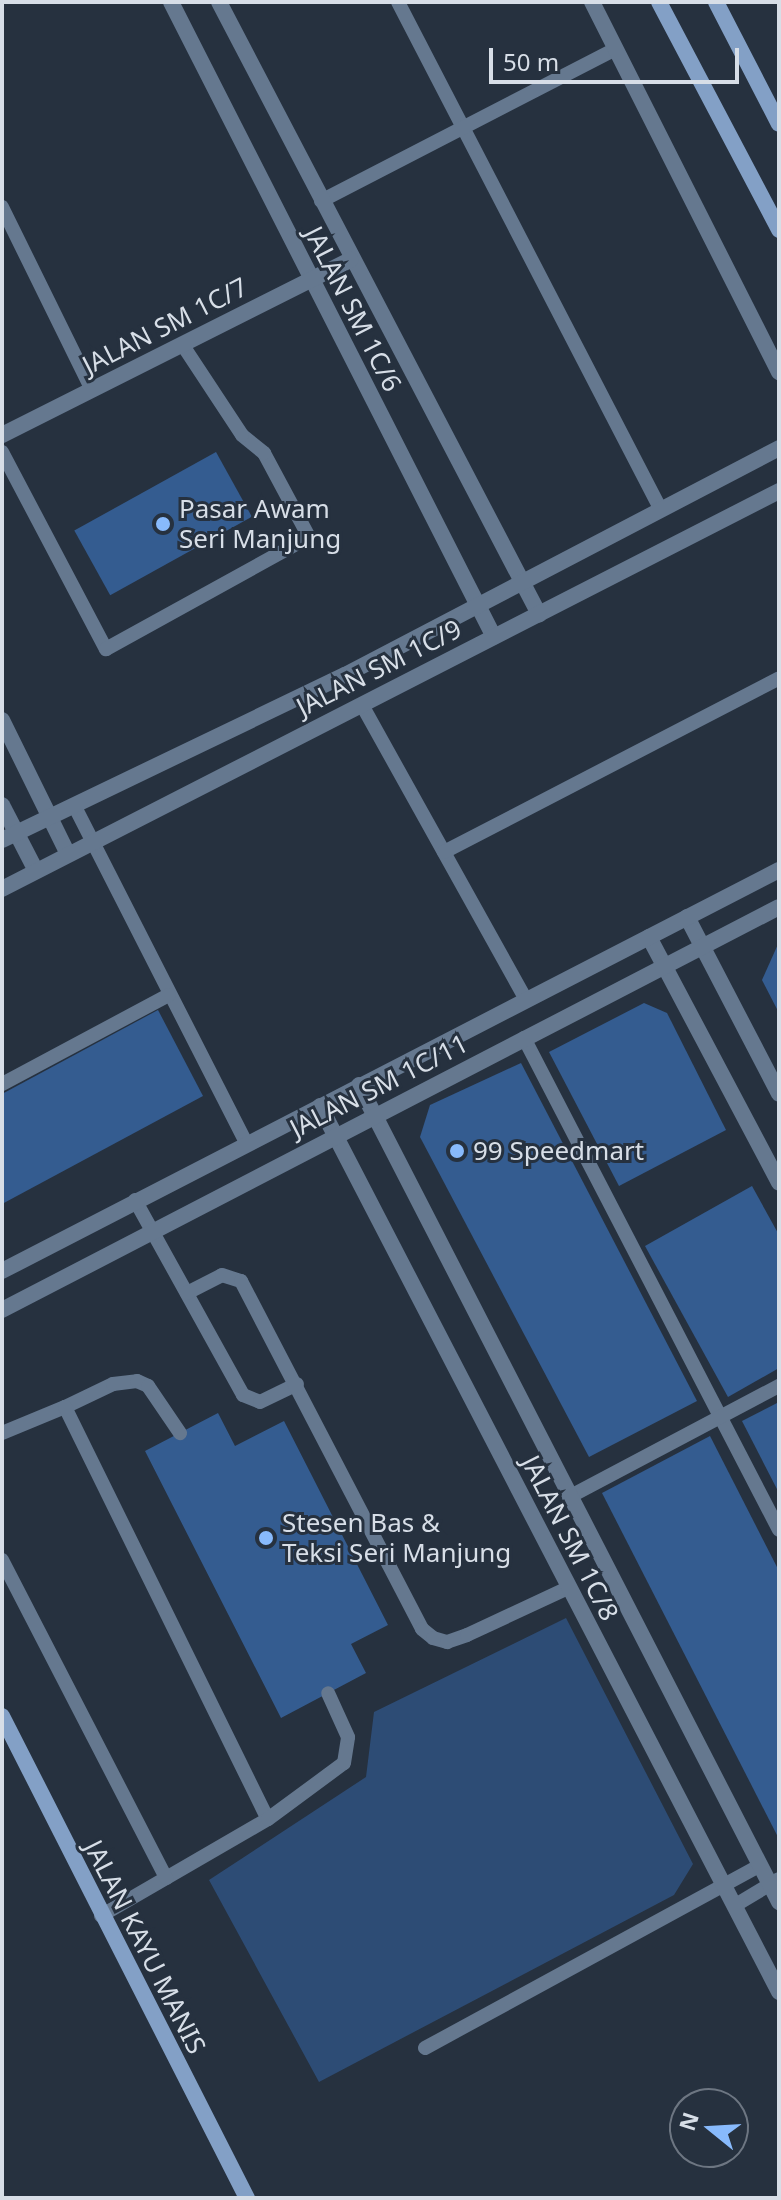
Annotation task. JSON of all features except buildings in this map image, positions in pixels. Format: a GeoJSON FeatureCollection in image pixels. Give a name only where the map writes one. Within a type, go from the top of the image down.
{"type":"FeatureCollection","features":[{"type":"Feature","properties":{"kind":"street","name":"JALAN SM 1C/6"},"geometry":{"type":"LineString","coordinates":[[171,2],[494,637]]}},
{"type":"Feature","properties":{"kind":"street","name":"JALAN SM 1C/6"},"geometry":{"type":"LineString","coordinates":[[219,2],[350,260],[539,614]]}},
{"type":"Feature","properties":{"kind":"street"},"geometry":{"type":"LineString","coordinates":[[592,2],[779,372]]}},
{"type":"Feature","properties":{"kind":"street"},"geometry":{"type":"LineString","coordinates":[[659,2],[779,230]]}},
{"type":"Feature","properties":{"kind":"street"},"geometry":{"type":"LineString","coordinates":[[716,2],[779,124]]}},
{"type":"Feature","properties":{"kind":"street","name":"JALAN SM 1C/7"},"geometry":{"type":"LineString","coordinates":[[2,435],[350,260]]}},
{"type":"Feature","properties":{"kind":"street","name":"JALAN SM 1C/9"},"geometry":{"type":"LineString","coordinates":[[9,837],[345,675],[478,602],[779,448]]}},
{"type":"Feature","properties":{"kind":"street","name":"JALAN SM 1C/9"},"geometry":{"type":"LineString","coordinates":[[2,889],[779,491]]}},
{"type":"Feature","properties":{"kind":"street"},"geometry":{"type":"LineString","coordinates":[[2,720],[68,854]]}},
{"type":"Feature","properties":{"kind":"street"},"geometry":{"type":"LineString","coordinates":[[2,805],[9,837],[36,871]]}},
{"type":"Feature","properties":{"kind":"street","name":"JALAN SM 1C/11"},"geometry":{"type":"LineString","coordinates":[[2,1271],[779,870]]}},
{"type":"Feature","properties":{"kind":"street","name":"JALAN SM 1C/11"},"geometry":{"type":"LineString","coordinates":[[2,1310],[779,907]]}},
{"type":"Feature","properties":{"kind":"street"},"geometry":{"type":"LineString","coordinates":[[687,917],[779,1094]]}},
{"type":"Feature","properties":{"kind":"street"},"geometry":{"type":"LineString","coordinates":[[649,937],[779,1183]]}},
{"type":"Feature","properties":{"kind":"street","name":"JALAN SM 1C/8"},"geometry":{"type":"LineString","coordinates":[[359,1085],[759,1866],[774,1882],[779,1902]]}},
{"type":"Feature","properties":{"kind":"street","name":"JALAN SM 1C/8"},"geometry":{"type":"LineString","coordinates":[[320,1106],[779,1992]]}},
{"type":"Feature","properties":{"kind":"street","name":"JALAN KAYU MANIS"},"geometry":{"type":"LineString","coordinates":[[2,1716],[247,2198]]}},
{"type":"Feature","properties":{"kind":"lane"},"geometry":{"type":"LineString","coordinates":[[398,2],[461,129],[660,508]]}},
{"type":"Feature","properties":{"kind":"lane"},"geometry":{"type":"LineString","coordinates":[[321,201],[616,49]]}},
{"type":"Feature","properties":{"kind":"lane"},"geometry":{"type":"LineString","coordinates":[[2,207],[92,390]]}},
{"type":"Feature","properties":{"kind":"lane"},"geometry":{"type":"LineString","coordinates":[[2,452],[106,649],[309,537],[264,453],[242,435],[182,344]]}},
{"type":"Feature","properties":{"kind":"lane"},"geometry":{"type":"LineString","coordinates":[[444,852],[779,678]]}},
{"type":"Feature","properties":{"kind":"lane"},"geometry":{"type":"LineString","coordinates":[[362,705],[526,1000]]}},
{"type":"Feature","properties":{"kind":"lane"},"geometry":{"type":"LineString","coordinates":[[74,805],[246,1143]]}},
{"type":"Feature","properties":{"kind":"lane"},"geometry":{"type":"LineString","coordinates":[[2,1084],[169,995]]}},
{"type":"Feature","properties":{"kind":"lane"},"geometry":{"type":"LineString","coordinates":[[524,1038],[779,1530]]}},
{"type":"Feature","properties":{"kind":"lane"},"geometry":{"type":"LineString","coordinates":[[135,1200],[250,1402],[297,1384]]}},
{"type":"Feature","properties":{"kind":"lane"},"geometry":{"type":"LineString","coordinates":[[187,1293],[233,1274],[297,1384],[422,1629],[433,1638],[447,1642],[467,1635],[568,1588]]}},
{"type":"Feature","properties":{"kind":"lane"},"geometry":{"type":"LineString","coordinates":[[2,1433],[113,1384],[137,1381],[148,1386],[180,1433]]}},
{"type":"Feature","properties":{"kind":"lane"},"geometry":{"type":"LineString","coordinates":[[569,1497],[779,1386]]}},
{"type":"Feature","properties":{"kind":"lane"},"geometry":{"type":"LineString","coordinates":[[65,1407],[268,1819]]}},
{"type":"Feature","properties":{"kind":"lane"},"geometry":{"type":"LineString","coordinates":[[2,1560],[166,1878]]}},
{"type":"Feature","properties":{"kind":"lane"},"geometry":{"type":"LineString","coordinates":[[101,1916],[268,1819],[344,1763],[348,1737],[328,1693]]}},
{"type":"Feature","properties":{"kind":"lane"},"geometry":{"type":"LineString","coordinates":[[425,2048],[759,1866]]}},
{"type":"Feature","properties":{"kind":"lane"},"geometry":{"type":"LineString","coordinates":[[734,1906],[774,1882]]}},
{"type":"Feature","properties":{"kind":"shaded area"},"geometry":{"type":"Polygon","coordinates":[[[566,1618],[693,1864],[674,1895],[319,2082],[209,1880],[366,1777],[374,1712],[566,1618]]]}},
{"type":"Feature","properties":{"kind":"place","name":"Pasar Awam Seri Manjung"},"geometry":{"type":"Point","coordinates":[163,524]}},
{"type":"Feature","properties":{"kind":"place","name":"99 Speedmart"},"geometry":{"type":"Point","coordinates":[457,1151]}},
{"type":"Feature","properties":{"kind":"place","name":"Stesen Bas & Teksi Seri Manjung"},"geometry":{"type":"Point","coordinates":[266,1538]}}]}
